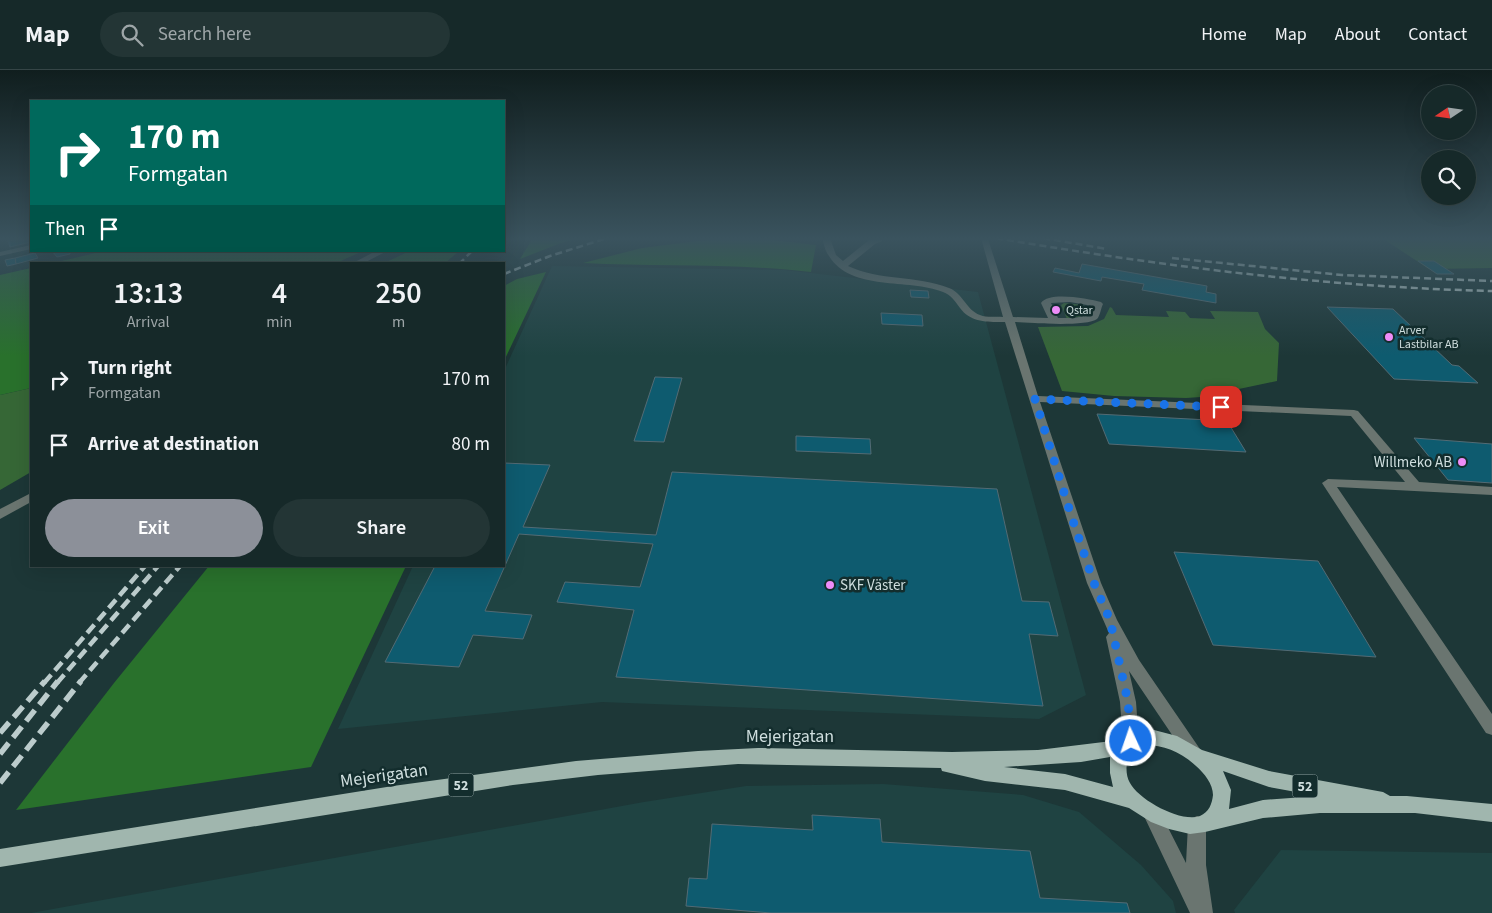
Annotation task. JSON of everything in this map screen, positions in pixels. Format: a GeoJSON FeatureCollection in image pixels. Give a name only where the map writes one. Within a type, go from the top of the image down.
{"type":"FeatureCollection","features":[{"type":"Feature","properties":{"kind":"main road","name":"52"},"geometry":{"type":"LineString","coordinates":[[1201,824],[1219,810],[1222,805],[1220,786],[1210,766],[1178,744],[1164,739],[1150,738],[1127,744],[1120,754],[1117,765],[1119,781],[1136,802],[1152,814],[1176,823],[1192,826],[1201,824],[1241,813],[1284,806],[1415,805]]}},
{"type":"Feature","properties":{"kind":"main road","name":"Mejerigatan"},"geometry":{"type":"LineString","coordinates":[[0,858],[370,798],[615,765],[775,756],[926,761],[1073,756],[1127,744]]}},
{"type":"Feature","properties":{"kind":"main road","name":"52"},"geometry":{"type":"LineString","coordinates":[[1195,754],[1241,772],[1269,779],[1415,805],[1492,813]]}},
{"type":"Feature","properties":{"kind":"main road","name":"Mejerigatan"},"geometry":{"type":"LineString","coordinates":[[926,761],[985,773],[1065,782],[1136,802]]}},
{"type":"Feature","properties":{"kind":"street"},"geometry":{"type":"LineString","coordinates":[[870,277],[942,288],[952,292],[966,311],[974,317],[985,319],[1009,320],[1054,320],[1087,320],[1093,317],[1098,304],[1070,299],[1047,301],[1046,303],[1054,320]]}},
{"type":"Feature","properties":{"kind":"street"},"geometry":{"type":"LineString","coordinates":[[996,277],[1094,583],[1110,620],[1133,664],[1195,754]]}},
{"type":"Feature","properties":{"kind":"street"},"geometry":{"type":"LineString","coordinates":[[1035,399],[1354,413],[1415,486]]}},
{"type":"Feature","properties":{"kind":"street"},"geometry":{"type":"LineString","coordinates":[[1492,491],[1328,483],[1492,728]]}},
{"type":"Feature","properties":{"kind":"street"},"geometry":{"type":"LineString","coordinates":[[0,515],[30,498]]}},
{"type":"Feature","properties":{"kind":"street"},"geometry":{"type":"LineString","coordinates":[[1110,620],[1128,702],[1127,744]]}},
{"type":"Feature","properties":{"kind":"street"},"geometry":{"type":"LineString","coordinates":[[1152,814],[1203,913]]}},
{"type":"Feature","properties":{"kind":"street"},"geometry":{"type":"LineString","coordinates":[[1201,824],[1196,864],[1203,913]]}},
{"type":"Feature","properties":{"kind":"shaded area"},"geometry":{"type":"Polygon","coordinates":[[[547,277],[849,277],[978,292],[1086,695],[1039,719],[602,702],[338,729],[413,567],[505,567],[505,369],[547,277]]]}},
{"type":"Feature","properties":{"kind":"shaded area"},"geometry":{"type":"Polygon","coordinates":[[[883,784],[1023,795],[1079,812],[1141,865],[1173,901],[1176,913],[31,913],[644,802],[746,786],[883,784]]]}},
{"type":"Feature","properties":{"kind":"shaded area"},"geometry":{"type":"Polygon","coordinates":[[[1281,850],[1492,853],[1492,913],[1235,913],[1234,910],[1281,850]]]}},
{"type":"Feature","properties":{"kind":"green space"},"geometry":{"type":"Polygon","coordinates":[[[0,277],[30,277],[30,388],[0,395],[0,277]]]}},
{"type":"Feature","properties":{"kind":"green space"},"geometry":{"type":"Polygon","coordinates":[[[543,277],[505,359],[505,285],[517,279],[543,277]]]}},
{"type":"Feature","properties":{"kind":"green space"},"geometry":{"type":"Polygon","coordinates":[[[1064,303],[1083,305],[1090,312],[1088,315],[1067,319],[1061,305],[1064,303]]]}},
{"type":"Feature","properties":{"kind":"green space"},"geometry":{"type":"Polygon","coordinates":[[[1110,307],[1116,315],[1169,317],[1166,311],[1185,312],[1190,318],[1215,319],[1210,311],[1258,312],[1265,329],[1279,343],[1277,381],[1201,397],[1186,398],[1114,396],[1062,391],[1038,327],[1088,326],[1104,319],[1110,307]]]}},
{"type":"Feature","properties":{"kind":"green space"},"geometry":{"type":"Polygon","coordinates":[[[30,388],[30,473],[0,490],[0,395],[30,388]]]}},
{"type":"Feature","properties":{"kind":"green space"},"geometry":{"type":"Polygon","coordinates":[[[208,567],[406,567],[311,767],[16,810],[114,683],[208,567]]]}},
{"type":"Feature","properties":{"kind":"building"},"geometry":{"type":"Polygon","coordinates":[[[1081,277],[1102,277],[1101,281],[1081,277]]]}},
{"type":"Feature","properties":{"kind":"building"},"geometry":{"type":"Polygon","coordinates":[[[1104,277],[1158,277],[1207,286],[1206,292],[1216,294],[1216,303],[1142,290],[1144,284],[1104,277]]]}},
{"type":"Feature","properties":{"kind":"building"},"geometry":{"type":"Polygon","coordinates":[[[910,290],[928,291],[929,298],[911,297],[910,290]]]}},
{"type":"Feature","properties":{"kind":"building","name":"Arver Lastbilar AB"},"geometry":{"type":"Polygon","coordinates":[[[1327,307],[1393,309],[1452,365],[1459,366],[1478,383],[1394,379],[1327,307]]]}},
{"type":"Feature","properties":{"kind":"building"},"geometry":{"type":"Polygon","coordinates":[[[881,313],[922,315],[923,326],[882,324],[881,313]]]}},
{"type":"Feature","properties":{"kind":"building"},"geometry":{"type":"Polygon","coordinates":[[[655,377],[682,378],[664,442],[634,441],[655,377]]]}},
{"type":"Feature","properties":{"kind":"building"},"geometry":{"type":"Polygon","coordinates":[[[1097,414],[1227,421],[1246,452],[1109,444],[1097,414]]]}},
{"type":"Feature","properties":{"kind":"building"},"geometry":{"type":"Polygon","coordinates":[[[796,436],[870,439],[871,454],[796,451],[796,436]]]}},
{"type":"Feature","properties":{"kind":"building","name":"Willmeko AB"},"geometry":{"type":"Polygon","coordinates":[[[1414,438],[1492,444],[1492,483],[1448,480],[1414,438]]]}},
{"type":"Feature","properties":{"kind":"building","name":"SKF Väster"},"geometry":{"type":"Polygon","coordinates":[[[505,463],[550,465],[523,527],[656,535],[672,472],[997,489],[1022,601],[1049,602],[1058,636],[1029,634],[1043,706],[616,677],[634,610],[557,602],[565,582],[640,587],[653,544],[519,534],[505,566],[505,463]]]}},
{"type":"Feature","properties":{"kind":"building"},"geometry":{"type":"Polygon","coordinates":[[[1174,552],[1318,561],[1376,657],[1213,645],[1174,552]]]}},
{"type":"Feature","properties":{"kind":"building","name":"SKF Väster"},"geometry":{"type":"Polygon","coordinates":[[[434,567],[504,567],[485,611],[532,615],[523,639],[473,635],[459,667],[385,662],[434,567]]]}},
{"type":"Feature","properties":{"kind":"building"},"geometry":{"type":"Polygon","coordinates":[[[812,815],[880,819],[882,842],[1030,851],[1040,898],[1127,903],[1130,913],[771,913],[686,906],[689,878],[707,879],[712,824],[813,830],[812,815]]]}},
{"type":"Feature","properties":{"kind":"railway"},"geometry":{"type":"LineString","coordinates":[[1281,277],[1367,285],[1492,291]]}},
{"type":"Feature","properties":{"kind":"railway"},"geometry":{"type":"LineString","coordinates":[[1401,277],[1492,281]]}},
{"type":"Feature","properties":{"kind":"railway"},"geometry":{"type":"LineString","coordinates":[[44,683],[144,567]]}},
{"type":"Feature","properties":{"kind":"railway"},"geometry":{"type":"LineString","coordinates":[[57,683],[157,567]]}},
{"type":"Feature","properties":{"kind":"railway"},"geometry":{"type":"LineString","coordinates":[[79,683],[179,567]]}},
{"type":"Feature","properties":{"kind":"railway"},"geometry":{"type":"LineString","coordinates":[[0,733],[45,681]]}},
{"type":"Feature","properties":{"kind":"railway"},"geometry":{"type":"LineString","coordinates":[[0,754],[58,681]]}},
{"type":"Feature","properties":{"kind":"railway"},"geometry":{"type":"LineString","coordinates":[[0,783],[81,681]]}},
{"type":"Feature","properties":{"kind":"place","name":"Qstar"},"geometry":{"type":"Point","coordinates":[1056,310]}},
{"type":"Feature","properties":{"kind":"place","name":"Arver Lastbilar AB"},"geometry":{"type":"Point","coordinates":[1389,337]}},
{"type":"Feature","properties":{"kind":"place","name":"Willmeko AB"},"geometry":{"type":"Point","coordinates":[1462,462]}},
{"type":"Feature","properties":{"kind":"place","name":"SKF Väster"},"geometry":{"type":"Point","coordinates":[830,585]}},
{"type":"Feature","properties":{"kind":"route"},"geometry":{"type":"LineString","coordinates":[[1131,741],[1128,702],[1110,620],[1094,583],[1043,429],[1035,399],[1221,407]]}}]}
